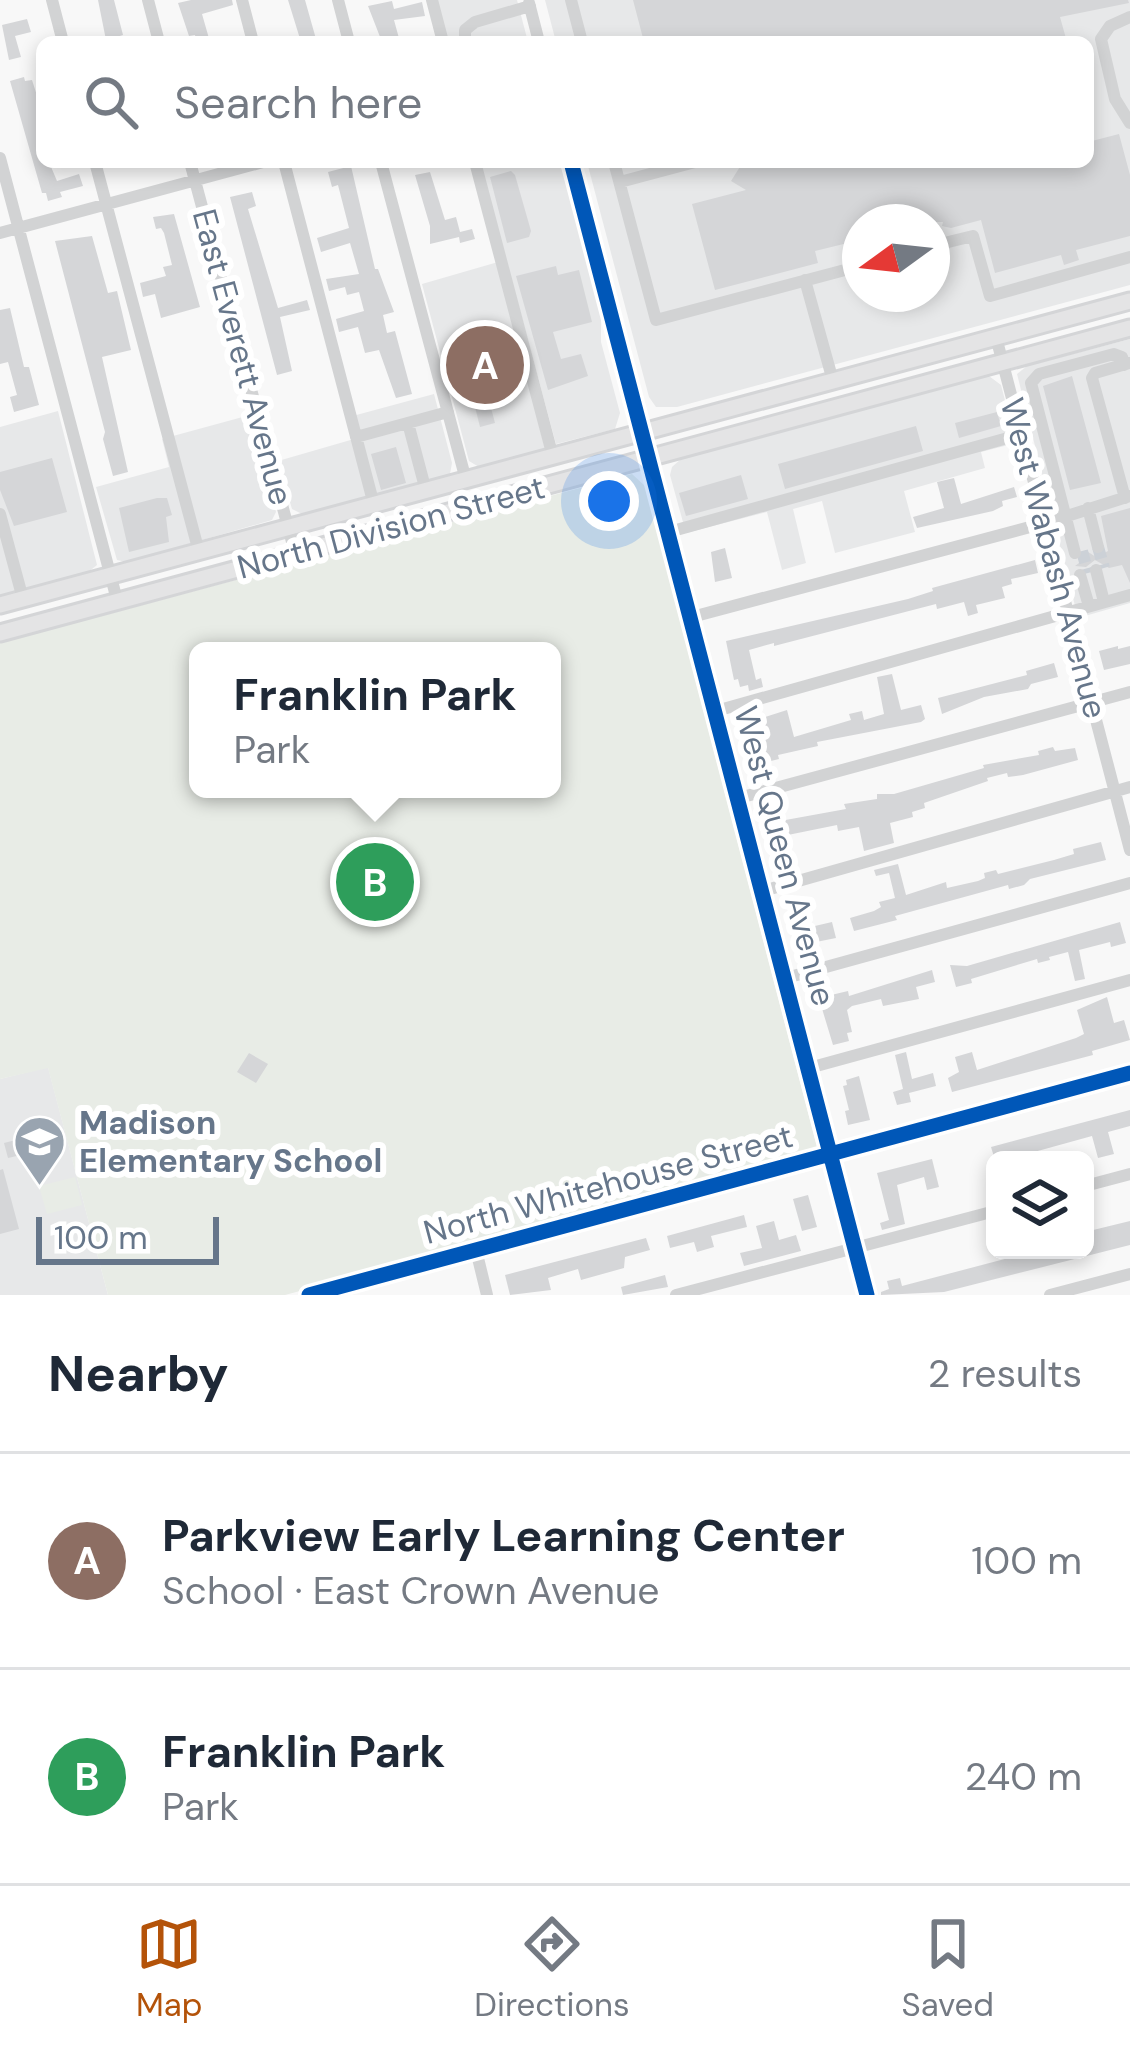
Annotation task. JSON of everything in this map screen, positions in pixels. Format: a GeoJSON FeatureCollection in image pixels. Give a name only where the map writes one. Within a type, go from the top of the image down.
{"type":"FeatureCollection","features":[{"type":"Feature","properties":{"kind":"main road","name":"North Division Street"},"geometry":{"type":"LineString","coordinates":[[0,605],[1130,301]]}},
{"type":"Feature","properties":{"kind":"main road","name":"North Division Street"},"geometry":{"type":"LineString","coordinates":[[0,632],[1130,328]]}},
{"type":"Feature","properties":{"kind":"street"},"geometry":{"type":"LineString","coordinates":[[52,0],[62,36]]}},
{"type":"Feature","properties":{"kind":"street"},"geometry":{"type":"LineString","coordinates":[[148,0],[157,36]]}},
{"type":"Feature","properties":{"kind":"street"},"geometry":{"type":"LineString","coordinates":[[242,0],[251,36]]}},
{"type":"Feature","properties":{"kind":"street"},"geometry":{"type":"LineString","coordinates":[[338,0],[347,36]]}},
{"type":"Feature","properties":{"kind":"street"},"geometry":{"type":"LineString","coordinates":[[432,0],[441,36]]}},
{"type":"Feature","properties":{"kind":"street"},"geometry":{"type":"LineString","coordinates":[[571,0],[580,36]]}},
{"type":"Feature","properties":{"kind":"street"},"geometry":{"type":"LineString","coordinates":[[465,36],[475,22],[529,3],[537,36]]}},
{"type":"Feature","properties":{"kind":"street"},"geometry":{"type":"LineString","coordinates":[[1130,17],[1110,26],[1101,39],[1115,98],[1130,123]]}},
{"type":"Feature","properties":{"kind":"street"},"geometry":{"type":"LineString","coordinates":[[0,158],[116,600]]}},
{"type":"Feature","properties":{"kind":"street"},"geometry":{"type":"LineString","coordinates":[[97,168],[199,552]]}},
{"type":"Feature","properties":{"kind":"street","name":"East Everett Avenue"},"geometry":{"type":"LineString","coordinates":[[192,168],[295,553]]}},
{"type":"Feature","properties":{"kind":"street"},"geometry":{"type":"LineString","coordinates":[[0,233],[240,168]]}},
{"type":"Feature","properties":{"kind":"street"},"geometry":{"type":"LineString","coordinates":[[286,168],[374,505]]}},
{"type":"Feature","properties":{"kind":"street"},"geometry":{"type":"LineString","coordinates":[[383,168],[466,480]]}},
{"type":"Feature","properties":{"kind":"street"},"geometry":{"type":"LineString","coordinates":[[477,168],[553,457]]}},
{"type":"Feature","properties":{"kind":"street","name":"West Queen Avenue"},"geometry":{"type":"LineString","coordinates":[[573,168],[867,1295]]}},
{"type":"Feature","properties":{"kind":"street"},"geometry":{"type":"LineString","coordinates":[[616,168],[656,320],[842,271]]}},
{"type":"Feature","properties":{"kind":"street"},"geometry":{"type":"LineString","coordinates":[[620,182],[672,168]]}},
{"type":"Feature","properties":{"kind":"street"},"geometry":{"type":"LineString","coordinates":[[950,242],[973,236],[990,296],[1130,257]]}},
{"type":"Feature","properties":{"kind":"street"},"geometry":{"type":"LineString","coordinates":[[805,280],[833,381]]}},
{"type":"Feature","properties":{"kind":"street","name":"West Wabash Avenue"},"geometry":{"type":"LineString","coordinates":[[996,337],[1130,850]]}},
{"type":"Feature","properties":{"kind":"street"},"geometry":{"type":"LineString","coordinates":[[692,617],[1045,523],[1077,512],[1127,497],[1092,377],[1127,364],[1114,354],[1039,374],[1030,383],[1077,512],[1087,550],[1077,512]]}},
{"type":"Feature","properties":{"kind":"street"},"geometry":{"type":"LineString","coordinates":[[356,437],[448,412]]}},
{"type":"Feature","properties":{"kind":"street"},"geometry":{"type":"LineString","coordinates":[[407,423],[426,491]]}},
{"type":"Feature","properties":{"kind":"street"},"geometry":{"type":"LineString","coordinates":[[669,532],[1022,434]]}},
{"type":"Feature","properties":{"kind":"street"},"geometry":{"type":"LineString","coordinates":[[0,514],[23,599]]}},
{"type":"Feature","properties":{"kind":"street"},"geometry":{"type":"LineString","coordinates":[[1100,603],[1092,572],[1100,603]]}},
{"type":"Feature","properties":{"kind":"street"},"geometry":{"type":"LineString","coordinates":[[716,711],[1130,595]]}},
{"type":"Feature","properties":{"kind":"street"},"geometry":{"type":"LineString","coordinates":[[739,798],[1130,692]]}},
{"type":"Feature","properties":{"kind":"street"},"geometry":{"type":"LineString","coordinates":[[764,891],[1130,787]]}},
{"type":"Feature","properties":{"kind":"street"},"geometry":{"type":"LineString","coordinates":[[786,978],[1130,884]]}},
{"type":"Feature","properties":{"kind":"street"},"geometry":{"type":"LineString","coordinates":[[809,1068],[1130,980]]}},
{"type":"Feature","properties":{"kind":"street","name":"North Whitehouse Street"},"geometry":{"type":"LineString","coordinates":[[309,1295],[1130,1073]]}},
{"type":"Feature","properties":{"kind":"street"},"geometry":{"type":"LineString","coordinates":[[1094,1184],[1130,1174]]}},
{"type":"Feature","properties":{"kind":"street"},"geometry":{"type":"LineString","coordinates":[[676,1295],[986,1212]]}},
{"type":"Feature","properties":{"kind":"street"},"geometry":{"type":"LineString","coordinates":[[476,1250],[487,1295]]}},
{"type":"Feature","properties":{"kind":"street"},"geometry":{"type":"LineString","coordinates":[[1050,1295],[1130,1274]]}},
{"type":"Feature","properties":{"kind":"shaded area"},"geometry":{"type":"Polygon","coordinates":[[[436,0],[517,0],[526,36],[445,36],[436,0]]]}},
{"type":"Feature","properties":{"kind":"shaded area"},"geometry":{"type":"Polygon","coordinates":[[[545,0],[1130,0],[1130,285],[677,407],[656,407],[649,397],[589,168],[1094,168],[1094,36],[554,36],[545,0]]]}},
{"type":"Feature","properties":{"kind":"shaded area"},"geometry":{"type":"Polygon","coordinates":[[[482,168],[562,168],[601,314],[601,342],[620,413],[615,429],[556,444],[482,168]]]}},
{"type":"Feature","properties":{"kind":"shaded area"},"geometry":{"type":"Polygon","coordinates":[[[498,262],[545,449],[479,467],[469,461],[422,284],[498,262]]]}},
{"type":"Feature","properties":{"kind":"shaded area"},"geometry":{"type":"Polygon","coordinates":[[[1130,339],[1130,603],[1078,618],[1017,374],[1027,366],[1130,339]]]}},
{"type":"Feature","properties":{"kind":"shaded area"},"geometry":{"type":"Polygon","coordinates":[[[989,376],[1001,385],[1016,443],[981,452],[985,468],[904,491],[915,532],[835,553],[822,501],[793,509],[806,563],[782,570],[767,512],[686,533],[670,475],[681,459],[989,376]]]}},
{"type":"Feature","properties":{"kind":"shaded area"},"geometry":{"type":"Polygon","coordinates":[[[434,394],[452,463],[450,474],[304,515],[292,509],[278,461],[354,439],[349,417],[434,394]]]}},
{"type":"Feature","properties":{"kind":"shaded area"},"geometry":{"type":"Polygon","coordinates":[[[58,411],[97,565],[87,573],[0,596],[0,427],[58,411]]]}},
{"type":"Feature","properties":{"kind":"shaded area"},"geometry":{"type":"Polygon","coordinates":[[[250,415],[276,512],[272,520],[126,562],[117,560],[96,487],[169,467],[162,439],[250,415]]]}},
{"type":"Feature","properties":{"kind":"shaded area"},"geometry":{"type":"Polygon","coordinates":[[[632,474],[645,486],[817,1147],[808,1155],[285,1295],[108,1295],[48,1068],[0,1079],[0,643],[632,474]]]}},
{"type":"Feature","properties":{"kind":"shaded area","name":"Madison Elementary School"},"geometry":{"type":"Polygon","coordinates":[[[48,1067],[108,1295],[0,1295],[0,1079],[48,1067]]]}},
{"type":"Feature","properties":{"kind":"shaded area"},"geometry":{"type":"Polygon","coordinates":[[[75,1177],[82,1205],[47,1214],[39,1186],[75,1177]]]}},
{"type":"Feature","properties":{"kind":"building"},"geometry":{"type":"Polygon","coordinates":[[[98,0],[114,0],[123,35],[105,36],[98,0]]]}},
{"type":"Feature","properties":{"kind":"building"},"geometry":{"type":"Polygon","coordinates":[[[232,0],[233,5],[202,14],[208,36],[189,36],[178,3],[232,0]]]}},
{"type":"Feature","properties":{"kind":"building"},"geometry":{"type":"Polygon","coordinates":[[[288,0],[305,0],[315,36],[299,36],[288,0]]]}},
{"type":"Feature","properties":{"kind":"building"},"geometry":{"type":"Polygon","coordinates":[[[633,0],[1129,3],[1060,17],[1065,36],[642,36],[633,0]]]}},
{"type":"Feature","properties":{"kind":"building"},"geometry":{"type":"Polygon","coordinates":[[[392,1],[394,9],[422,2],[425,16],[394,20],[398,36],[380,36],[368,6],[392,1]]]}},
{"type":"Feature","properties":{"kind":"building"},"geometry":{"type":"Polygon","coordinates":[[[27,19],[31,32],[15,36],[21,57],[9,60],[2,25],[27,19]]]}},
{"type":"Feature","properties":{"kind":"building"},"geometry":{"type":"Polygon","coordinates":[[[32,80],[36,92],[36,168],[52,168],[57,181],[79,174],[83,186],[48,201],[42,193],[10,81],[32,80]]]}},
{"type":"Feature","properties":{"kind":"building"},"geometry":{"type":"Polygon","coordinates":[[[1119,134],[1130,175],[1130,236],[1076,250],[1079,260],[1064,265],[1061,255],[995,273],[981,220],[950,228],[950,204],[842,204],[842,244],[815,251],[818,263],[715,290],[692,204],[746,190],[731,181],[739,168],[1094,168],[1094,140],[1119,134]]]}},
{"type":"Feature","properties":{"kind":"building"},"geometry":{"type":"Polygon","coordinates":[[[351,168],[375,269],[394,312],[383,315],[387,333],[395,331],[412,394],[396,398],[379,350],[365,353],[358,327],[339,332],[336,319],[364,311],[359,292],[347,295],[345,287],[329,291],[326,279],[359,274],[350,243],[321,252],[317,238],[349,228],[338,185],[332,187],[328,172],[351,168]]]}},
{"type":"Feature","properties":{"kind":"building"},"geometry":{"type":"Polygon","coordinates":[[[511,171],[531,231],[529,237],[507,243],[490,177],[511,171]]]}},
{"type":"Feature","properties":{"kind":"building"},"geometry":{"type":"Polygon","coordinates":[[[430,172],[445,220],[456,217],[460,232],[472,229],[475,239],[460,243],[459,237],[430,244],[430,226],[415,175],[430,172]]]}},
{"type":"Feature","properties":{"kind":"building"},"geometry":{"type":"Polygon","coordinates":[[[252,192],[256,206],[248,209],[278,308],[307,300],[310,310],[280,317],[292,371],[277,375],[230,197],[252,192]]]}},
{"type":"Feature","properties":{"kind":"building"},"geometry":{"type":"Polygon","coordinates":[[[174,214],[200,307],[161,318],[155,294],[143,297],[140,283],[166,276],[163,267],[172,265],[164,233],[156,229],[153,217],[174,214]]]}},
{"type":"Feature","properties":{"kind":"building"},"geometry":{"type":"Polygon","coordinates":[[[92,236],[108,293],[117,291],[131,350],[102,357],[128,472],[113,476],[55,241],[92,236]]]}},
{"type":"Feature","properties":{"kind":"building"},"geometry":{"type":"Polygon","coordinates":[[[556,266],[558,275],[579,270],[592,322],[553,332],[561,359],[581,354],[588,376],[548,390],[516,276],[556,266]]]}},
{"type":"Feature","properties":{"kind":"building"},"geometry":{"type":"Polygon","coordinates":[[[10,308],[39,405],[14,412],[10,397],[17,395],[8,362],[0,364],[0,310],[10,308]]]}},
{"type":"Feature","properties":{"kind":"building"},"geometry":{"type":"Polygon","coordinates":[[[514,375],[519,392],[489,400],[495,423],[480,427],[470,387],[514,375]]]}},
{"type":"Feature","properties":{"kind":"building"},"geometry":{"type":"Polygon","coordinates":[[[1072,376],[1101,483],[1070,490],[1043,386],[1072,376]]]}},
{"type":"Feature","properties":{"kind":"building"},"geometry":{"type":"Polygon","coordinates":[[[997,412],[1001,426],[959,438],[955,423],[997,412]]]}},
{"type":"Feature","properties":{"kind":"building"},"geometry":{"type":"Polygon","coordinates":[[[916,426],[923,451],[785,489],[778,464],[916,426]]]}},
{"type":"Feature","properties":{"kind":"building"},"geometry":{"type":"Polygon","coordinates":[[[396,447],[406,483],[381,490],[371,454],[396,447]]]}},
{"type":"Feature","properties":{"kind":"building"},"geometry":{"type":"Polygon","coordinates":[[[52,458],[67,512],[14,526],[0,490],[0,472],[52,458]]]}},
{"type":"Feature","properties":{"kind":"building"},"geometry":{"type":"Polygon","coordinates":[[[741,475],[748,499],[686,516],[679,493],[741,475]]]}},
{"type":"Feature","properties":{"kind":"building"},"geometry":{"type":"Polygon","coordinates":[[[954,478],[961,504],[1014,487],[1017,497],[1002,501],[1003,506],[993,511],[917,528],[913,517],[944,508],[937,482],[954,478]]]}},
{"type":"Feature","properties":{"kind":"building"},"geometry":{"type":"Polygon","coordinates":[[[167,498],[172,515],[166,517],[169,542],[129,552],[119,508],[167,498]]]}},
{"type":"Feature","properties":{"kind":"building"},"geometry":{"type":"Polygon","coordinates":[[[1130,508],[1130,583],[1122,565],[1109,568],[1095,560],[1086,567],[1075,566],[1083,560],[1085,550],[1096,557],[1108,551],[1101,516],[1130,508]]]}},
{"type":"Feature","properties":{"kind":"building"},"geometry":{"type":"Polygon","coordinates":[[[725,548],[732,578],[715,582],[711,552],[725,548]]]}},
{"type":"Feature","properties":{"kind":"building"},"geometry":{"type":"Polygon","coordinates":[[[1035,560],[1038,573],[1011,579],[1012,584],[1002,587],[1005,598],[976,605],[978,613],[968,616],[964,602],[937,609],[936,604],[774,643],[749,650],[756,680],[761,678],[763,687],[749,691],[748,685],[740,687],[738,679],[734,680],[726,641],[908,599],[1035,560]]]}},
{"type":"Feature","properties":{"kind":"building"},"geometry":{"type":"Polygon","coordinates":[[[1130,646],[1130,664],[1104,670],[1099,651],[1130,646]]]}},
{"type":"Feature","properties":{"kind":"building"},"geometry":{"type":"Polygon","coordinates":[[[1054,663],[1058,677],[942,714],[938,698],[1027,675],[1026,671],[1054,663]]]}},
{"type":"Feature","properties":{"kind":"building"},"geometry":{"type":"Polygon","coordinates":[[[892,674],[901,710],[921,705],[925,719],[921,722],[817,742],[818,746],[759,764],[749,722],[787,710],[794,737],[851,720],[849,714],[862,711],[864,720],[884,714],[877,677],[892,674]]]}},
{"type":"Feature","properties":{"kind":"building"},"geometry":{"type":"Polygon","coordinates":[[[1053,747],[1055,751],[1075,748],[1078,760],[1023,775],[987,778],[924,803],[925,808],[912,812],[913,817],[890,823],[894,843],[864,851],[859,827],[838,831],[837,825],[773,838],[769,823],[846,809],[844,804],[877,799],[877,794],[894,794],[983,765],[1039,755],[1038,751],[1053,747]]]}},
{"type":"Feature","properties":{"kind":"building"},"geometry":{"type":"Polygon","coordinates":[[[1101,842],[1106,860],[854,931],[850,918],[895,898],[889,873],[876,876],[874,870],[898,864],[906,895],[946,882],[947,888],[978,881],[985,878],[984,873],[1054,860],[1101,842]]]}},
{"type":"Feature","properties":{"kind":"building"},"geometry":{"type":"Polygon","coordinates":[[[832,922],[836,938],[806,944],[802,929],[832,922]]]}},
{"type":"Feature","properties":{"kind":"building"},"geometry":{"type":"Polygon","coordinates":[[[1120,922],[1126,943],[1079,950],[1085,979],[1075,981],[1068,952],[956,987],[950,965],[967,966],[1120,922]]]}},
{"type":"Feature","properties":{"kind":"building"},"geometry":{"type":"Polygon","coordinates":[[[932,970],[935,982],[916,987],[919,999],[883,1006],[881,999],[852,1006],[847,1010],[849,1041],[833,1045],[820,1002],[828,1001],[827,996],[848,991],[849,996],[932,970]]]}},
{"type":"Feature","properties":{"kind":"building"},"geometry":{"type":"Polygon","coordinates":[[[1107,997],[1114,1023],[1124,1020],[1130,1040],[1092,1051],[1093,1055],[952,1092],[948,1078],[959,1072],[955,1057],[972,1052],[977,1070],[1076,1038],[1084,1034],[1077,1010],[1107,997]]]}},
{"type":"Feature","properties":{"kind":"building"},"geometry":{"type":"Polygon","coordinates":[[[906,1052],[912,1079],[933,1073],[936,1086],[909,1093],[911,1102],[897,1105],[893,1092],[903,1089],[895,1055],[906,1052]]]}},
{"type":"Feature","properties":{"kind":"building"},"geometry":{"type":"Polygon","coordinates":[[[249,1053],[268,1064],[256,1083],[237,1072],[249,1053]]]}},
{"type":"Feature","properties":{"kind":"building"},"geometry":{"type":"Polygon","coordinates":[[[859,1076],[870,1120],[848,1125],[843,1086],[859,1076]]]}},
{"type":"Feature","properties":{"kind":"building"},"geometry":{"type":"Polygon","coordinates":[[[1130,1110],[1130,1126],[1108,1132],[1114,1154],[1098,1158],[1092,1136],[1038,1151],[992,1151],[991,1147],[1130,1110]]]}},
{"type":"Feature","properties":{"kind":"building"},"geometry":{"type":"Polygon","coordinates":[[[43,1133],[47,1149],[8,1158],[4,1143],[43,1133]]]}},
{"type":"Feature","properties":{"kind":"building"},"geometry":{"type":"Polygon","coordinates":[[[932,1159],[939,1187],[927,1190],[924,1177],[897,1185],[905,1224],[882,1230],[880,1223],[889,1220],[877,1173],[932,1159]]]}},
{"type":"Feature","properties":{"kind":"building"},"geometry":{"type":"Polygon","coordinates":[[[0,1170],[19,1229],[0,1234],[0,1170]]]}},
{"type":"Feature","properties":{"kind":"building"},"geometry":{"type":"Polygon","coordinates":[[[808,1195],[817,1227],[802,1231],[793,1199],[808,1195]]]}},
{"type":"Feature","properties":{"kind":"building"},"geometry":{"type":"Polygon","coordinates":[[[744,1215],[747,1227],[711,1236],[714,1247],[697,1252],[694,1242],[670,1248],[667,1236],[744,1215]]]}},
{"type":"Feature","properties":{"kind":"building"},"geometry":{"type":"Polygon","coordinates":[[[774,1221],[779,1240],[796,1235],[801,1251],[744,1266],[740,1253],[762,1248],[756,1226],[774,1221]]]}},
{"type":"Feature","properties":{"kind":"building"},"geometry":{"type":"Polygon","coordinates":[[[1130,1221],[1130,1245],[1094,1254],[1094,1230],[1130,1221]]]}},
{"type":"Feature","properties":{"kind":"building"},"geometry":{"type":"Polygon","coordinates":[[[646,1238],[650,1250],[625,1257],[624,1268],[581,1280],[578,1269],[548,1278],[551,1290],[510,1295],[505,1275],[646,1238]]]}},
{"type":"Feature","properties":{"kind":"building"},"geometry":{"type":"Polygon","coordinates":[[[1005,1259],[1075,1259],[944,1292],[881,1295],[889,1289],[887,1281],[900,1278],[902,1286],[1005,1259]]]}},
{"type":"Feature","properties":{"kind":"building"},"geometry":{"type":"Polygon","coordinates":[[[665,1275],[668,1287],[623,1295],[621,1287],[665,1275]]]}},
{"type":"Feature","properties":{"kind":"tunnel"},"geometry":{"type":"LineString","coordinates":[[1098,547],[1104,568]]}},
{"type":"Feature","properties":{"kind":"tunnel"},"geometry":{"type":"LineString","coordinates":[[1082,551],[1088,573]]}},
{"type":"Feature","properties":{"kind":"cycle path"},"geometry":{"type":"LineString","coordinates":[[573,168],[867,1295]]}},
{"type":"Feature","properties":{"kind":"cycle path"},"geometry":{"type":"LineString","coordinates":[[309,1295],[1130,1073]]}},
{"type":"Feature","properties":{"kind":"place","name":"Parkview Early Learning Center"},"geometry":{"type":"Point","coordinates":[485,365]}},
{"type":"Feature","properties":{"kind":"place","name":"Franklin Park"},"geometry":{"type":"Point","coordinates":[375,882]}},
{"type":"Feature","properties":{"kind":"place","name":"Madison Elementary School"},"geometry":{"type":"Point","coordinates":[40,1187]}}]}
